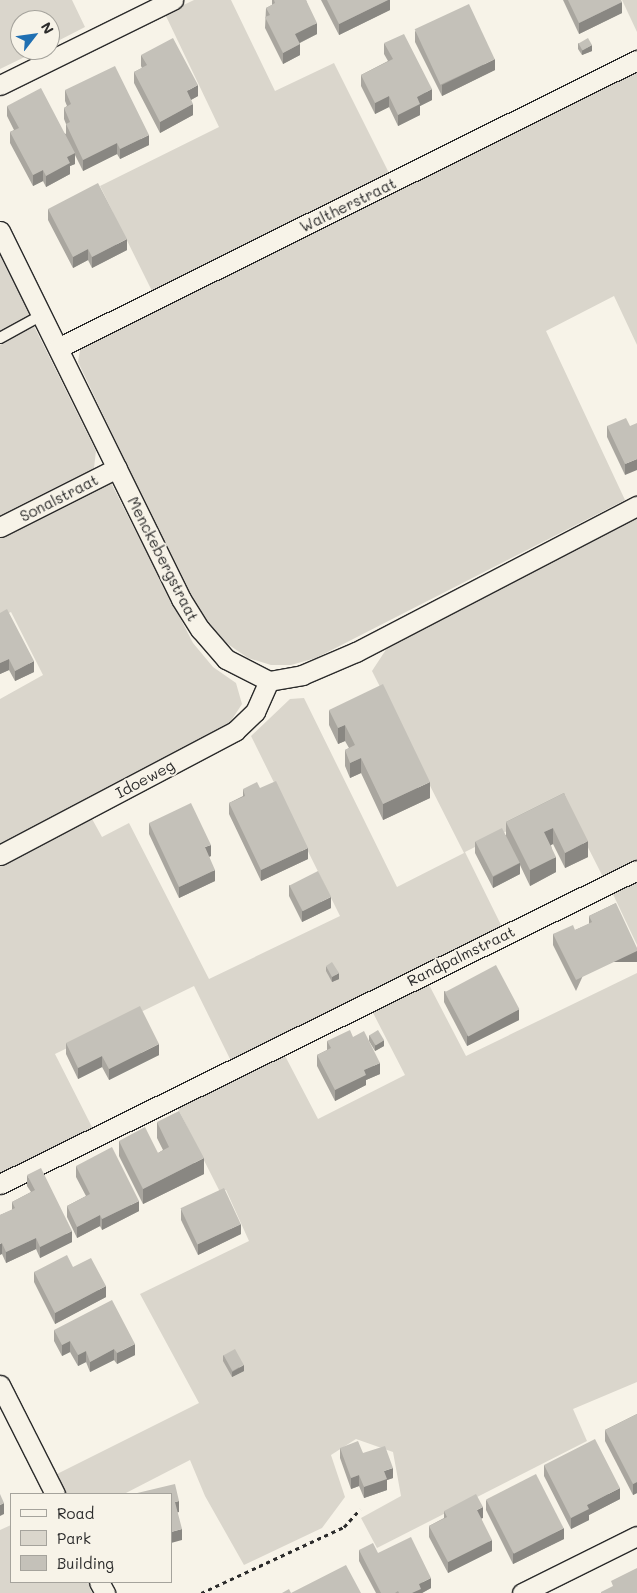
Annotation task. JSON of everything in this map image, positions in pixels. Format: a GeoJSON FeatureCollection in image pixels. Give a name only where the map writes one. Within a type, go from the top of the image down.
{"type":"FeatureCollection","features":[{"type":"Feature","properties":{"kind":"street"},"geometry":{"type":"LineString","coordinates":[[0,85],[173,0]]}},
{"type":"Feature","properties":{"kind":"street","name":"Waltherstraat"},"geometry":{"type":"LineString","coordinates":[[58,348],[637,60]]}},
{"type":"Feature","properties":{"kind":"street","name":"Menckebergstraat"},"geometry":{"type":"LineString","coordinates":[[0,232],[181,599],[200,629],[226,659],[269,681]]}},
{"type":"Feature","properties":{"kind":"street","name":"Sonalstraat"},"geometry":{"type":"LineString","coordinates":[[0,527],[117,468]]}},
{"type":"Feature","properties":{"kind":"street"},"geometry":{"type":"LineString","coordinates":[[269,681],[302,675],[356,652],[637,506]]}},
{"type":"Feature","properties":{"kind":"street","name":"Idoeweg"},"geometry":{"type":"LineString","coordinates":[[0,855],[235,731],[255,712],[269,681]]}},
{"type":"Feature","properties":{"kind":"street","name":"Randpalmstraat"},"geometry":{"type":"LineString","coordinates":[[0,1184],[637,870]]}},
{"type":"Feature","properties":{"kind":"street"},"geometry":{"type":"LineString","coordinates":[[0,1385],[54,1493]]}},
{"type":"Feature","properties":{"kind":"street"},"geometry":{"type":"LineString","coordinates":[[522,1593],[637,1536]]}},
{"type":"Feature","properties":{"kind":"lane"},"geometry":{"type":"LineString","coordinates":[[0,338],[42,315]]}},
{"type":"Feature","properties":{"kind":"path"},"geometry":{"type":"LineString","coordinates":[[201,1593],[344,1527],[360,1509]]}},
{"type":"Feature","properties":{"kind":"green space"},"geometry":{"type":"Polygon","coordinates":[[[0,0],[72,0],[85,27],[60,40],[60,10],[10,10],[10,60],[18,60],[0,69],[0,0]]]}},
{"type":"Feature","properties":{"kind":"green space"},"geometry":{"type":"Polygon","coordinates":[[[194,0],[231,0],[275,91],[334,63],[389,173],[152,291],[100,186],[219,127],[165,14],[194,0]]]}},
{"type":"Feature","properties":{"kind":"green space"},"geometry":{"type":"Polygon","coordinates":[[[622,0],[637,0],[637,32],[622,0]]]}},
{"type":"Feature","properties":{"kind":"green space"},"geometry":{"type":"Polygon","coordinates":[[[637,70],[637,345],[614,296],[546,331],[625,500],[316,658],[291,665],[271,665],[248,658],[222,640],[204,622],[188,593],[78,362],[80,350],[93,340],[637,70]]]}},
{"type":"Feature","properties":{"kind":"green space"},"geometry":{"type":"Polygon","coordinates":[[[0,252],[32,315],[0,332],[0,252]]]}},
{"type":"Feature","properties":{"kind":"green space"},"geometry":{"type":"Polygon","coordinates":[[[34,326],[96,451],[94,468],[87,476],[0,519],[0,345],[34,326]]]}},
{"type":"Feature","properties":{"kind":"green space"},"geometry":{"type":"Polygon","coordinates":[[[109,479],[193,643],[213,667],[236,683],[242,704],[227,727],[0,846],[0,699],[43,675],[11,612],[0,617],[0,534],[109,479]]]}},
{"type":"Feature","properties":{"kind":"green space"},"geometry":{"type":"Polygon","coordinates":[[[637,518],[637,863],[604,879],[565,802],[465,852],[503,929],[232,1063],[194,986],[55,1054],[93,1129],[0,1180],[0,864],[91,817],[102,837],[129,823],[209,979],[340,916],[251,736],[290,699],[304,698],[397,887],[464,853],[372,671],[389,645],[637,518]]]}},
{"type":"Feature","properties":{"kind":"green space"},"geometry":{"type":"Polygon","coordinates":[[[637,877],[637,945],[611,890],[637,877]]]}},
{"type":"Feature","properties":{"kind":"green space"},"geometry":{"type":"Polygon","coordinates":[[[637,973],[637,1382],[573,1409],[587,1441],[377,1548],[361,1518],[401,1496],[393,1452],[356,1439],[331,1455],[345,1497],[322,1528],[244,1565],[205,1496],[190,1460],[126,1493],[64,1493],[55,1475],[199,1403],[140,1294],[249,1241],[226,1190],[220,1192],[175,1103],[282,1050],[318,1119],[405,1075],[370,1007],[426,979],[466,1056],[637,973]]]}},
{"type":"Feature","properties":{"kind":"green space"},"geometry":{"type":"Polygon","coordinates":[[[10,1525],[10,1583],[87,1583],[92,1593],[0,1593],[0,1530],[10,1525]]]}},
{"type":"Feature","properties":{"kind":"building"},"geometry":{"type":"Polygon","coordinates":[[[274,0],[306,0],[317,23],[295,34],[300,44],[283,53],[265,17],[270,15],[266,8],[275,3],[274,0]]]}},
{"type":"Feature","properties":{"kind":"building"},"geometry":{"type":"Polygon","coordinates":[[[327,0],[388,0],[339,24],[327,0]]]}},
{"type":"Feature","properties":{"kind":"building"},"geometry":{"type":"Polygon","coordinates":[[[568,0],[621,0],[622,2],[579,23],[568,0]]]}},
{"type":"Feature","properties":{"kind":"building"},"geometry":{"type":"Polygon","coordinates":[[[469,4],[495,59],[440,85],[415,29],[469,4]]]}},
{"type":"Feature","properties":{"kind":"building"},"geometry":{"type":"Polygon","coordinates":[[[404,34],[432,89],[417,97],[420,104],[398,115],[389,96],[375,103],[361,75],[393,59],[384,43],[404,34]]]}},
{"type":"Feature","properties":{"kind":"building"},"geometry":{"type":"Polygon","coordinates":[[[173,38],[198,85],[187,91],[193,104],[160,122],[134,72],[147,65],[141,55],[173,38]]]}},
{"type":"Feature","properties":{"kind":"building"},"geometry":{"type":"Polygon","coordinates":[[[588,38],[592,45],[582,50],[578,44],[588,38]]]}},
{"type":"Feature","properties":{"kind":"building"},"geometry":{"type":"Polygon","coordinates":[[[115,66],[149,135],[120,149],[117,143],[83,160],[66,124],[70,122],[64,108],[71,104],[65,90],[115,66]]]}},
{"type":"Feature","properties":{"kind":"building"},"geometry":{"type":"Polygon","coordinates":[[[41,88],[75,153],[67,157],[70,163],[46,176],[43,170],[33,175],[10,132],[19,128],[7,106],[41,88]]]}},
{"type":"Feature","properties":{"kind":"building"},"geometry":{"type":"Polygon","coordinates":[[[98,183],[127,239],[92,257],[88,249],[73,257],[48,209],[98,183]]]}},
{"type":"Feature","properties":{"kind":"building"},"geometry":{"type":"Polygon","coordinates":[[[626,418],[630,426],[637,423],[637,459],[625,464],[607,426],[626,418]]]}},
{"type":"Feature","properties":{"kind":"building"},"geometry":{"type":"Polygon","coordinates":[[[7,609],[34,661],[15,671],[9,659],[0,663],[0,613],[7,609]]]}},
{"type":"Feature","properties":{"kind":"building"},"geometry":{"type":"Polygon","coordinates":[[[383,684],[430,782],[383,804],[361,758],[350,763],[345,750],[355,745],[345,725],[338,728],[329,710],[383,684]]]}},
{"type":"Feature","properties":{"kind":"building"},"geometry":{"type":"Polygon","coordinates":[[[276,781],[308,848],[261,870],[229,803],[245,796],[243,789],[257,782],[260,788],[276,781]]]}},
{"type":"Feature","properties":{"kind":"building"},"geometry":{"type":"Polygon","coordinates":[[[564,793],[588,841],[565,853],[553,828],[544,832],[556,857],[530,870],[506,822],[564,793]]]}},
{"type":"Feature","properties":{"kind":"building"},"geometry":{"type":"Polygon","coordinates":[[[191,803],[211,845],[205,847],[215,870],[179,887],[149,823],[191,803]]]}},
{"type":"Feature","properties":{"kind":"building"},"geometry":{"type":"Polygon","coordinates":[[[502,828],[520,863],[493,876],[475,842],[502,828]]]}},
{"type":"Feature","properties":{"kind":"building"},"geometry":{"type":"Polygon","coordinates":[[[318,871],[331,897],[303,911],[289,886],[318,871]]]}},
{"type":"Feature","properties":{"kind":"building"},"geometry":{"type":"Polygon","coordinates":[[[616,903],[637,951],[576,980],[553,934],[573,925],[575,930],[592,922],[589,916],[616,903]]]}},
{"type":"Feature","properties":{"kind":"building"},"geometry":{"type":"Polygon","coordinates":[[[332,962],[339,973],[332,977],[326,966],[332,962]]]}},
{"type":"Feature","properties":{"kind":"building"},"geometry":{"type":"Polygon","coordinates":[[[496,965],[519,1009],[468,1036],[445,992],[496,965]]]}},
{"type":"Feature","properties":{"kind":"building"},"geometry":{"type":"Polygon","coordinates":[[[140,1006],[159,1044],[109,1069],[102,1056],[78,1068],[66,1043],[140,1006]]]}},
{"type":"Feature","properties":{"kind":"building"},"geometry":{"type":"Polygon","coordinates":[[[350,1030],[353,1037],[364,1031],[380,1063],[364,1070],[366,1075],[335,1090],[317,1055],[331,1048],[327,1041],[350,1030]]]}},
{"type":"Feature","properties":{"kind":"building"},"geometry":{"type":"Polygon","coordinates":[[[378,1030],[384,1040],[376,1045],[369,1035],[378,1030]]]}},
{"type":"Feature","properties":{"kind":"building"},"geometry":{"type":"Polygon","coordinates":[[[179,1111],[204,1158],[143,1189],[119,1141],[145,1127],[158,1153],[169,1147],[157,1122],[179,1111]]]}},
{"type":"Feature","properties":{"kind":"building"},"geometry":{"type":"Polygon","coordinates":[[[112,1147],[139,1201],[102,1219],[100,1215],[77,1227],[67,1206],[90,1194],[76,1166],[112,1147]]]}},
{"type":"Feature","properties":{"kind":"building"},"geometry":{"type":"Polygon","coordinates":[[[41,1168],[72,1231],[40,1247],[36,1238],[6,1252],[2,1243],[0,1244],[0,1215],[15,1208],[12,1202],[35,1190],[27,1175],[41,1168]]]}},
{"type":"Feature","properties":{"kind":"building"},"geometry":{"type":"Polygon","coordinates":[[[224,1188],[241,1224],[197,1245],[180,1208],[224,1188]]]}},
{"type":"Feature","properties":{"kind":"building"},"geometry":{"type":"Polygon","coordinates":[[[67,1255],[73,1267],[91,1258],[106,1286],[55,1313],[34,1272],[67,1255]]]}},
{"type":"Feature","properties":{"kind":"building"},"geometry":{"type":"Polygon","coordinates":[[[112,1300],[135,1344],[117,1353],[114,1349],[90,1362],[86,1351],[78,1355],[70,1341],[62,1345],[54,1330],[112,1300]]]}},
{"type":"Feature","properties":{"kind":"building"},"geometry":{"type":"Polygon","coordinates":[[[235,1349],[244,1365],[232,1371],[224,1355],[235,1349]]]}},
{"type":"Feature","properties":{"kind":"building"},"geometry":{"type":"Polygon","coordinates":[[[637,1414],[637,1482],[633,1484],[605,1430],[637,1414]]]}},
{"type":"Feature","properties":{"kind":"building"},"geometry":{"type":"Polygon","coordinates":[[[595,1439],[620,1488],[587,1505],[589,1509],[571,1518],[544,1465],[595,1439]]]}},
{"type":"Feature","properties":{"kind":"building"},"geometry":{"type":"Polygon","coordinates":[[[358,1441],[363,1453],[385,1446],[393,1468],[384,1471],[387,1479],[364,1487],[359,1475],[351,1478],[340,1448],[358,1441]]]}},
{"type":"Feature","properties":{"kind":"building"},"geometry":{"type":"Polygon","coordinates":[[[536,1474],[564,1528],[514,1554],[486,1499],[536,1474]]]}},
{"type":"Feature","properties":{"kind":"building"},"geometry":{"type":"Polygon","coordinates":[[[175,1484],[179,1501],[175,1502],[182,1529],[172,1532],[172,1493],[137,1493],[175,1484]]]}},
{"type":"Feature","properties":{"kind":"building"},"geometry":{"type":"Polygon","coordinates":[[[0,1494],[4,1503],[0,1505],[0,1494]]]}},
{"type":"Feature","properties":{"kind":"building"},"geometry":{"type":"Polygon","coordinates":[[[476,1494],[483,1507],[477,1510],[492,1540],[448,1562],[429,1526],[447,1517],[444,1511],[476,1494]]]}},
{"type":"Feature","properties":{"kind":"building"},"geometry":{"type":"Polygon","coordinates":[[[411,1537],[431,1578],[419,1584],[421,1589],[412,1593],[399,1593],[398,1591],[395,1593],[381,1593],[359,1550],[373,1543],[378,1553],[411,1537]]]}},
{"type":"Feature","properties":{"kind":"building"},"geometry":{"type":"Polygon","coordinates":[[[346,1565],[361,1593],[291,1593],[346,1565]]]}},
{"type":"Feature","properties":{"kind":"building"},"geometry":{"type":"Polygon","coordinates":[[[637,1568],[637,1593],[601,1593],[613,1586],[611,1581],[637,1568]]]}},
{"type":"Feature","properties":{"kind":"building"},"geometry":{"type":"Polygon","coordinates":[[[289,1589],[291,1593],[282,1593],[289,1589]]]}}]}
